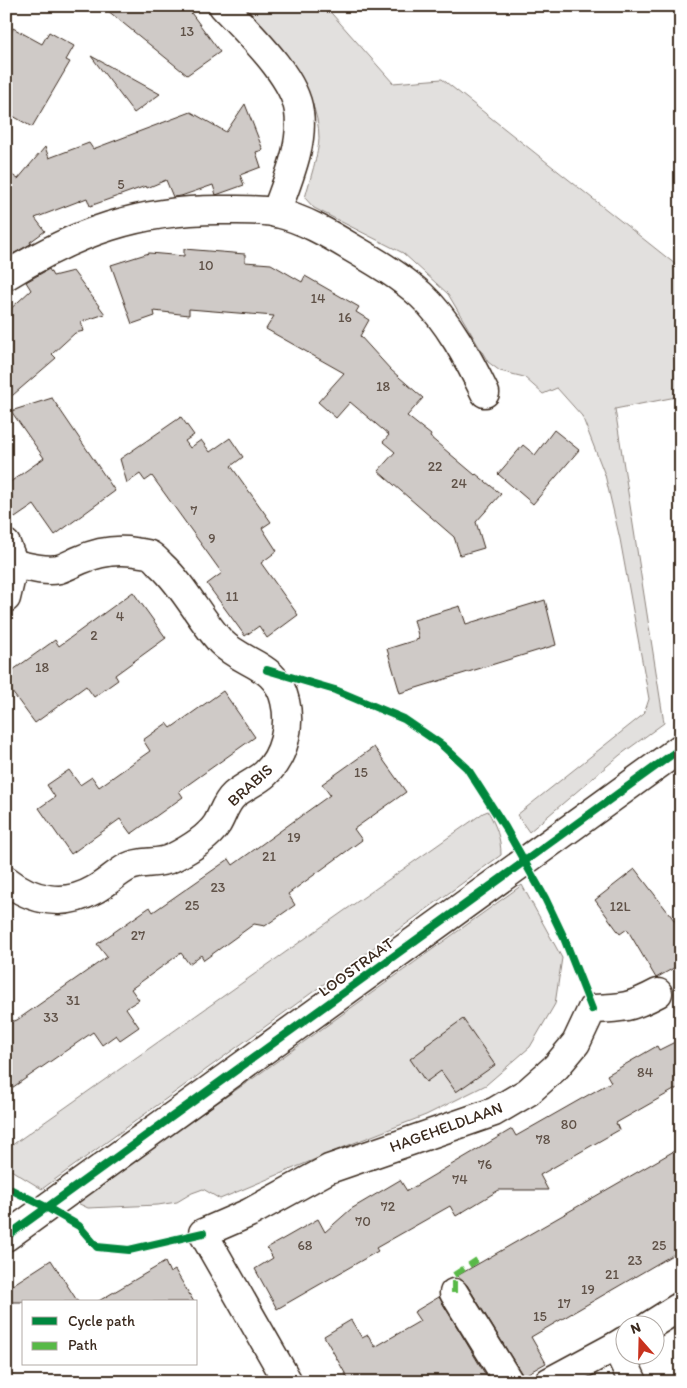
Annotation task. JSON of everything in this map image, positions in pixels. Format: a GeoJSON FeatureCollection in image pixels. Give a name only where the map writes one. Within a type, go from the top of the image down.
{"type":"FeatureCollection","features":[{"type":"Feature","properties":{"kind":"street"},"geometry":{"type":"LineString","coordinates":[[224,6],[284,76],[295,97],[299,112],[299,136],[293,162],[276,213]]}},
{"type":"Feature","properties":{"kind":"street"},"geometry":{"type":"LineString","coordinates":[[6,276],[74,238],[112,224],[158,214],[204,210],[246,210],[276,213],[313,226],[344,243],[389,270],[422,296],[445,324],[469,362],[484,393]]}},
{"type":"Feature","properties":{"kind":"street","name":"BRABIS"},"geometry":{"type":"LineString","coordinates":[[6,598],[10,554],[38,569],[59,569],[94,554],[122,550],[150,555],[170,574],[222,643],[239,657],[268,670],[279,684],[285,701],[286,719],[283,747],[279,758],[265,774],[234,795],[225,806],[209,835],[171,859],[158,862],[143,862],[128,867],[94,891],[72,900],[41,898],[6,880]]}},
{"type":"Feature","properties":{"kind":"street","name":"LOOSTRAAT"},"geometry":{"type":"LineString","coordinates":[[6,1237],[681,748]]}},
{"type":"Feature","properties":{"kind":"street","name":"HAGEHELDLAAN"},"geometry":{"type":"LineString","coordinates":[[288,1382],[203,1233],[249,1213],[329,1169],[494,1112],[528,1092],[556,1067],[576,1043],[592,1009],[619,1008],[637,1004],[658,993]]}},
{"type":"Feature","properties":{"kind":"street"},"geometry":{"type":"LineString","coordinates":[[454,1293],[509,1382]]}},
{"type":"Feature","properties":{"kind":"street"},"geometry":{"type":"LineString","coordinates":[[664,1317],[681,1306]]}},
{"type":"Feature","properties":{"kind":"street"},"geometry":{"type":"LineString","coordinates":[[549,1382],[614,1347]]}},
{"type":"Feature","properties":{"kind":"street"},"geometry":{"type":"LineString","coordinates":[[628,1366],[633,1382]]}},
{"type":"Feature","properties":{"kind":"shaded area"},"geometry":{"type":"Polygon","coordinates":[[[241,6],[325,6],[393,83],[442,79],[675,264],[681,260],[681,396],[615,409],[664,723],[620,755],[529,832],[517,815],[644,714],[649,699],[620,539],[605,475],[582,416],[557,388],[543,394],[524,377],[500,371],[488,362],[448,294],[403,253],[314,208],[305,198],[319,144],[317,119],[311,101],[292,67],[241,6]]]}},
{"type":"Feature","properties":{"kind":"shaded area"},"geometry":{"type":"Polygon","coordinates":[[[488,811],[498,832],[501,855],[42,1189],[6,1167],[6,1150],[15,1143],[488,811]]]}},
{"type":"Feature","properties":{"kind":"shaded area"},"geometry":{"type":"Polygon","coordinates":[[[522,885],[562,958],[555,1004],[530,1047],[486,1085],[426,1115],[220,1199],[203,1189],[177,1202],[158,1205],[88,1208],[73,1201],[255,1077],[522,885]]]}},
{"type":"Feature","properties":{"kind":"building"},"geometry":{"type":"Polygon","coordinates":[[[102,6],[186,6],[220,52],[187,75],[102,6]]]}},
{"type":"Feature","properties":{"kind":"building"},"geometry":{"type":"Polygon","coordinates":[[[13,28],[42,44],[49,32],[74,46],[66,60],[70,62],[32,127],[6,112],[6,45],[13,28]]]}},
{"type":"Feature","properties":{"kind":"building"},"geometry":{"type":"Polygon","coordinates":[[[91,56],[160,94],[134,113],[91,56]]]}},
{"type":"Feature","properties":{"kind":"building"},"geometry":{"type":"Polygon","coordinates":[[[245,104],[263,150],[256,152],[261,167],[240,175],[244,185],[216,195],[213,185],[173,197],[166,180],[90,206],[87,198],[35,218],[45,231],[30,242],[31,244],[6,258],[6,171],[18,179],[45,147],[49,158],[89,143],[93,149],[191,112],[226,132],[245,104]]]}},
{"type":"Feature","properties":{"kind":"building"},"geometry":{"type":"Polygon","coordinates":[[[184,249],[245,254],[245,262],[271,264],[302,282],[305,276],[359,307],[356,312],[369,320],[360,336],[391,370],[423,398],[407,416],[475,475],[501,494],[476,522],[484,548],[460,555],[454,537],[378,471],[395,452],[383,442],[389,435],[350,402],[336,418],[318,402],[344,373],[266,329],[274,316],[189,309],[189,315],[154,311],[155,316],[132,324],[111,265],[149,253],[184,256],[184,249]]]}},
{"type":"Feature","properties":{"kind":"building"},"geometry":{"type":"Polygon","coordinates":[[[49,269],[53,276],[73,271],[105,314],[81,322],[84,331],[75,333],[52,354],[56,358],[6,401],[6,313],[31,290],[26,282],[49,269]]]}},
{"type":"Feature","properties":{"kind":"building"},"geometry":{"type":"Polygon","coordinates":[[[52,398],[115,491],[55,535],[34,505],[15,518],[6,505],[6,485],[44,458],[11,411],[52,398]]]}},
{"type":"Feature","properties":{"kind":"building"},"geometry":{"type":"Polygon","coordinates":[[[181,417],[194,435],[185,441],[190,448],[201,440],[210,452],[230,438],[243,457],[231,466],[271,522],[262,528],[277,551],[261,563],[298,615],[267,638],[259,626],[245,636],[207,584],[222,573],[152,476],[145,481],[140,474],[127,483],[120,459],[181,417]]]}},
{"type":"Feature","properties":{"kind":"building"},"geometry":{"type":"Polygon","coordinates":[[[554,430],[579,450],[533,504],[498,474],[523,445],[535,455],[554,430]]]}},
{"type":"Feature","properties":{"kind":"building"},"geometry":{"type":"Polygon","coordinates":[[[133,592],[166,638],[115,675],[118,680],[94,697],[86,686],[35,723],[6,684],[6,675],[55,640],[59,646],[133,592]]]}},
{"type":"Feature","properties":{"kind":"building"},"geometry":{"type":"Polygon","coordinates":[[[545,600],[556,645],[400,693],[387,649],[419,639],[414,620],[460,606],[466,624],[545,600]]]}},
{"type":"Feature","properties":{"kind":"building"},"geometry":{"type":"Polygon","coordinates":[[[223,691],[255,737],[179,791],[183,797],[131,834],[120,819],[71,854],[39,808],[55,797],[47,785],[69,770],[80,785],[92,777],[99,787],[150,751],[143,740],[167,723],[171,728],[223,691]]]}},
{"type":"Feature","properties":{"kind":"building"},"geometry":{"type":"Polygon","coordinates":[[[374,747],[406,792],[354,829],[362,840],[288,894],[295,905],[265,926],[254,924],[204,960],[201,955],[189,964],[181,953],[131,989],[139,1000],[126,1008],[139,1027],[120,1040],[116,1035],[102,1045],[93,1032],[6,1092],[6,1024],[17,1020],[107,957],[97,944],[150,907],[153,912],[229,859],[233,865],[330,795],[322,784],[374,747]]]}},
{"type":"Feature","properties":{"kind":"building"},"geometry":{"type":"Polygon","coordinates":[[[635,869],[681,929],[681,964],[656,978],[627,929],[620,934],[595,900],[635,869]]]}},
{"type":"Feature","properties":{"kind":"building"},"geometry":{"type":"Polygon","coordinates":[[[463,1019],[495,1065],[456,1092],[441,1071],[426,1082],[410,1059],[463,1019]]]}},
{"type":"Feature","properties":{"kind":"building"},"geometry":{"type":"Polygon","coordinates":[[[681,1039],[681,1086],[616,1123],[619,1130],[540,1175],[548,1190],[499,1190],[456,1216],[450,1206],[376,1248],[378,1251],[277,1309],[255,1269],[273,1258],[267,1248],[318,1219],[325,1232],[351,1209],[400,1180],[407,1191],[512,1129],[516,1136],[611,1082],[607,1075],[657,1046],[659,1050],[681,1039]]]}},
{"type":"Feature","properties":{"kind":"building"},"geometry":{"type":"Polygon","coordinates":[[[681,1147],[681,1250],[531,1337],[546,1363],[523,1376],[467,1285],[457,1276],[681,1147]]]}},
{"type":"Feature","properties":{"kind":"building"},"geometry":{"type":"Polygon","coordinates":[[[51,1260],[77,1300],[22,1300],[22,1302],[6,1302],[6,1289],[51,1260]]]}},
{"type":"Feature","properties":{"kind":"building"},"geometry":{"type":"Polygon","coordinates":[[[165,1262],[170,1273],[175,1270],[193,1300],[100,1300],[165,1262]]]}},
{"type":"Feature","properties":{"kind":"building"},"geometry":{"type":"Polygon","coordinates":[[[439,1297],[490,1382],[350,1382],[324,1336],[351,1320],[362,1338],[368,1335],[375,1347],[420,1321],[414,1312],[439,1297]]]}},
{"type":"Feature","properties":{"kind":"marked path"},"geometry":{"type":"LineString","coordinates":[[454,1293],[454,1275],[477,1260]]}},
{"type":"Feature","properties":{"kind":"cycle path"},"geometry":{"type":"LineString","coordinates":[[267,670],[335,690],[404,719],[442,745],[467,768],[505,827],[545,898],[564,938],[592,1009]]}},
{"type":"Feature","properties":{"kind":"cycle path"},"geometry":{"type":"LineString","coordinates":[[6,1237],[681,748]]}},
{"type":"Feature","properties":{"kind":"cycle path"},"geometry":{"type":"LineString","coordinates":[[6,1187],[79,1226],[97,1247],[129,1250],[203,1233]]}}]}
